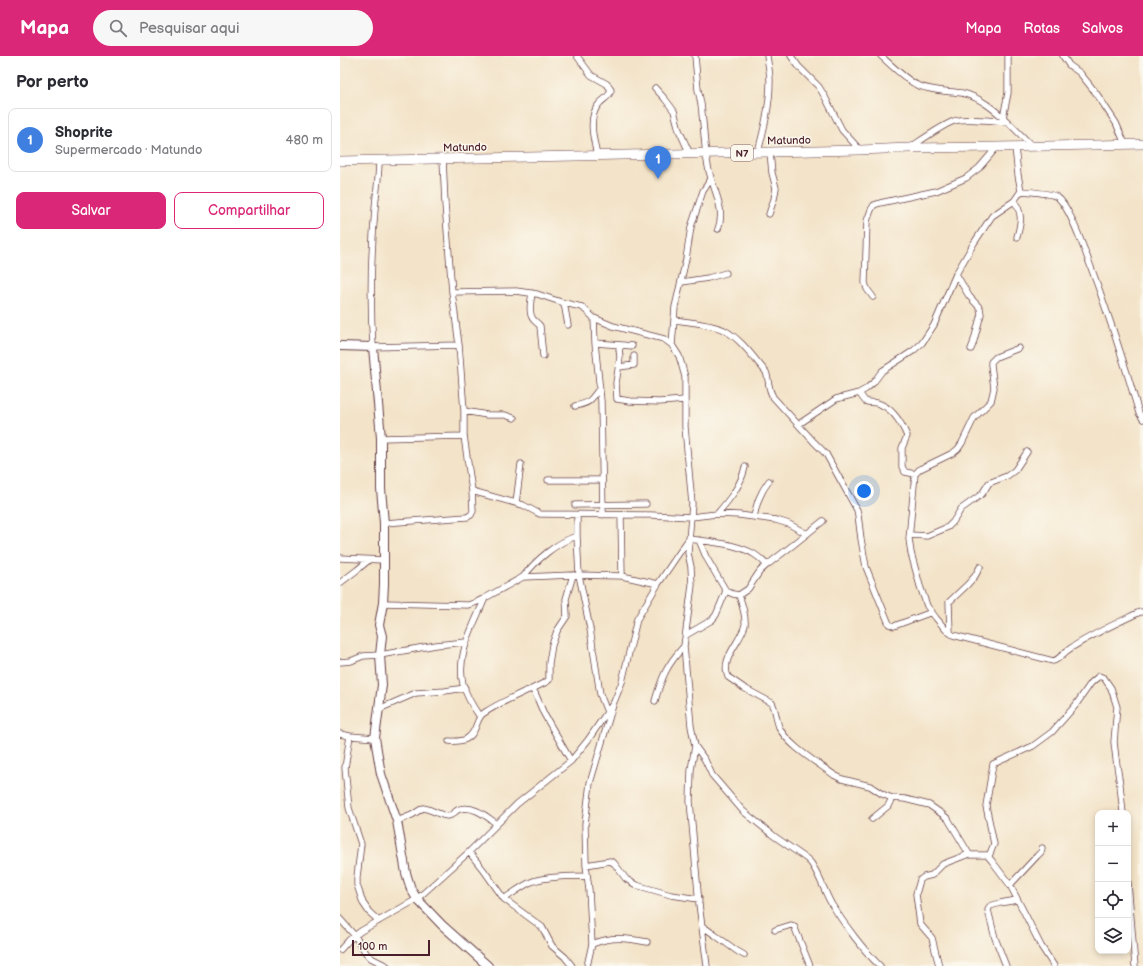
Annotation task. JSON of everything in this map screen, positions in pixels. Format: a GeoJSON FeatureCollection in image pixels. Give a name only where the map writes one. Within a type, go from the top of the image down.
{"type":"FeatureCollection","features":[{"type":"Feature","properties":{"kind":"main road","name":"Matundo"},"geometry":{"type":"LineString","coordinates":[[340,161],[1143,144]]}},
{"type":"Feature","properties":{"kind":"street"},"geometry":{"type":"LineString","coordinates":[[577,56],[591,75],[607,84],[611,90],[609,95],[599,104],[594,114],[592,126],[597,156]]}},
{"type":"Feature","properties":{"kind":"street"},"geometry":{"type":"LineString","coordinates":[[695,56],[705,154],[711,179],[720,205],[721,217],[718,229]]}},
{"type":"Feature","properties":{"kind":"street"},"geometry":{"type":"LineString","coordinates":[[758,152],[764,127],[769,92],[770,81],[767,56]]}},
{"type":"Feature","properties":{"kind":"street"},"geometry":{"type":"LineString","coordinates":[[791,56],[799,67],[819,87],[842,130],[860,150]]}},
{"type":"Feature","properties":{"kind":"street"},"geometry":{"type":"LineString","coordinates":[[881,56],[915,84],[932,89],[974,97],[997,112],[1032,146]]}},
{"type":"Feature","properties":{"kind":"street"},"geometry":{"type":"LineString","coordinates":[[1005,120],[1008,93],[1008,56]]}},
{"type":"Feature","properties":{"kind":"street"},"geometry":{"type":"LineString","coordinates":[[1063,56],[1069,65],[1080,73],[1096,93],[1116,123],[1125,144]]}},
{"type":"Feature","properties":{"kind":"street"},"geometry":{"type":"LineString","coordinates":[[655,88],[674,111],[679,130],[690,154]]}},
{"type":"Feature","properties":{"kind":"street"},"geometry":{"type":"LineString","coordinates":[[909,148],[955,121],[1005,120]]}},
{"type":"Feature","properties":{"kind":"street"},"geometry":{"type":"LineString","coordinates":[[873,297],[865,285],[865,264],[867,221],[874,205],[936,191],[966,178],[979,168],[997,147]]}},
{"type":"Feature","properties":{"kind":"street"},"geometry":{"type":"LineString","coordinates":[[1015,147],[1018,175],[1022,191]]}},
{"type":"Feature","properties":{"kind":"street"},"geometry":{"type":"LineString","coordinates":[[769,214],[776,188],[772,173],[770,152]]}},
{"type":"Feature","properties":{"kind":"street"},"geometry":{"type":"LineString","coordinates":[[384,523],[469,516],[471,515],[472,511],[472,491],[464,436],[464,411],[459,345],[452,292],[443,159]]}},
{"type":"Feature","properties":{"kind":"street"},"geometry":{"type":"LineString","coordinates":[[379,160],[375,209],[372,313],[373,347],[381,438],[384,523],[383,603],[379,625],[382,636],[380,655],[382,685],[375,738],[381,774],[397,821],[408,882],[411,890],[417,899],[442,925],[488,966]]}},
{"type":"Feature","properties":{"kind":"street"},"geometry":{"type":"LineString","coordinates":[[672,344],[675,307],[682,282],[691,227],[703,190],[711,179]]}},
{"type":"Feature","properties":{"kind":"street"},"geometry":{"type":"LineString","coordinates":[[798,424],[836,399],[859,393],[870,386],[882,371],[908,355],[922,343],[934,325],[956,274],[989,220],[996,213],[1014,201],[1022,191]]}},
{"type":"Feature","properties":{"kind":"street"},"geometry":{"type":"LineString","coordinates":[[1022,191],[1058,197],[1066,209],[1076,228],[1102,295],[1140,413],[1143,418]]}},
{"type":"Feature","properties":{"kind":"street"},"geometry":{"type":"LineString","coordinates":[[1014,201],[1018,208],[1021,222],[1017,238]]}},
{"type":"Feature","properties":{"kind":"street"},"geometry":{"type":"LineString","coordinates":[[682,282],[708,278],[726,273]]}},
{"type":"Feature","properties":{"kind":"street"},"geometry":{"type":"LineString","coordinates":[[956,274],[969,296],[980,308],[981,314],[971,349]]}},
{"type":"Feature","properties":{"kind":"street"},"geometry":{"type":"LineString","coordinates":[[452,292],[516,291],[532,293],[582,307],[594,318],[613,326],[664,339],[672,344],[679,356],[685,378],[685,427],[692,504],[688,553],[691,567],[692,585],[684,646],[691,726],[695,746],[691,770],[690,801],[707,966]]}},
{"type":"Feature","properties":{"kind":"street"},"geometry":{"type":"LineString","coordinates":[[532,293],[531,315],[540,326],[543,356]]}},
{"type":"Feature","properties":{"kind":"street"},"geometry":{"type":"LineString","coordinates":[[564,303],[568,325]]}},
{"type":"Feature","properties":{"kind":"street"},"geometry":{"type":"LineString","coordinates":[[594,318],[600,401],[603,515]]}},
{"type":"Feature","properties":{"kind":"street"},"geometry":{"type":"LineString","coordinates":[[674,320],[721,329],[739,341],[766,372],[770,391],[773,397],[830,459],[857,510],[866,567],[889,624],[894,626],[932,612]]}},
{"type":"Feature","properties":{"kind":"street"},"geometry":{"type":"LineString","coordinates":[[595,343],[632,346]]}},
{"type":"Feature","properties":{"kind":"street"},"geometry":{"type":"LineString","coordinates":[[340,346],[373,347],[459,345]]}},
{"type":"Feature","properties":{"kind":"street"},"geometry":{"type":"LineString","coordinates":[[622,346],[619,349],[619,367],[616,383],[616,398],[618,400],[659,402],[685,400]]}},
{"type":"Feature","properties":{"kind":"street"},"geometry":{"type":"LineString","coordinates":[[1019,348],[996,357],[992,362],[991,365],[994,388],[991,401],[974,418],[958,449],[953,453],[920,469],[915,474],[910,541],[920,586],[927,606],[950,633],[1053,661],[1058,659],[1064,652],[1087,638],[1143,612]]}},
{"type":"Feature","properties":{"kind":"street"},"geometry":{"type":"LineString","coordinates":[[619,367],[634,365],[634,356]]}},
{"type":"Feature","properties":{"kind":"street"},"geometry":{"type":"LineString","coordinates":[[575,406],[591,400],[599,389]]}},
{"type":"Feature","properties":{"kind":"street"},"geometry":{"type":"LineString","coordinates":[[859,393],[865,401],[878,404],[890,410],[900,421],[906,436],[902,448],[902,467],[905,472],[915,474]]}},
{"type":"Feature","properties":{"kind":"street"},"geometry":{"type":"LineString","coordinates":[[464,411],[487,415],[505,415],[514,418]]}},
{"type":"Feature","properties":{"kind":"street"},"geometry":{"type":"LineString","coordinates":[[381,438],[464,436]]}},
{"type":"Feature","properties":{"kind":"street"},"geometry":{"type":"LineString","coordinates":[[910,535],[927,536],[948,527],[961,509],[982,494],[989,483],[1007,476],[1015,470],[1027,452]]}},
{"type":"Feature","properties":{"kind":"street"},"geometry":{"type":"LineString","coordinates":[[516,503],[521,464]]}},
{"type":"Feature","properties":{"kind":"street"},"geometry":{"type":"LineString","coordinates":[[717,514],[738,487],[745,466]]}},
{"type":"Feature","properties":{"kind":"street"},"geometry":{"type":"LineString","coordinates":[[548,480],[602,480]]}},
{"type":"Feature","properties":{"kind":"street"},"geometry":{"type":"LineString","coordinates":[[754,517],[758,498],[763,488],[769,481]]}},
{"type":"Feature","properties":{"kind":"street"},"geometry":{"type":"LineString","coordinates":[[472,491],[525,506],[540,514],[651,515],[691,517],[717,514],[754,517],[781,522],[807,534]]}},
{"type":"Feature","properties":{"kind":"street"},"geometry":{"type":"LineString","coordinates":[[575,505],[646,504]]}},
{"type":"Feature","properties":{"kind":"street"},"geometry":{"type":"LineString","coordinates":[[577,515],[579,575],[590,629],[600,694],[607,712]]}},
{"type":"Feature","properties":{"kind":"street"},"geometry":{"type":"LineString","coordinates":[[621,515],[622,576]]}},
{"type":"Feature","properties":{"kind":"street"},"geometry":{"type":"LineString","coordinates":[[699,540],[706,557],[726,591],[739,595],[748,589],[760,571],[767,564],[823,521]]}},
{"type":"Feature","properties":{"kind":"street"},"geometry":{"type":"LineString","coordinates":[[383,603],[468,605],[477,602],[523,577],[538,559],[570,538],[577,536]]}},
{"type":"Feature","properties":{"kind":"street"},"geometry":{"type":"LineString","coordinates":[[689,539],[723,544],[742,549],[755,554],[767,564]]}},
{"type":"Feature","properties":{"kind":"street"},"geometry":{"type":"LineString","coordinates":[[587,966],[592,944],[586,865],[585,824],[589,787],[614,702],[622,682],[637,619],[658,584],[689,539]]}},
{"type":"Feature","properties":{"kind":"street"},"geometry":{"type":"LineString","coordinates":[[340,558],[383,560]]}},
{"type":"Feature","properties":{"kind":"street"},"geometry":{"type":"LineString","coordinates":[[340,583],[369,560]]}},
{"type":"Feature","properties":{"kind":"street"},"geometry":{"type":"LineString","coordinates":[[950,633],[949,602],[975,576],[980,567]]}},
{"type":"Feature","properties":{"kind":"street"},"geometry":{"type":"LineString","coordinates":[[523,577],[572,575],[622,576],[658,584]]}},
{"type":"Feature","properties":{"kind":"street"},"geometry":{"type":"LineString","coordinates":[[449,741],[461,742],[466,740],[474,732],[480,717],[483,714],[549,680],[549,663],[552,645],[557,631],[567,616],[566,598],[572,575]]}},
{"type":"Feature","properties":{"kind":"street"},"geometry":{"type":"LineString","coordinates":[[686,635],[712,620],[716,615],[726,591]]}},
{"type":"Feature","properties":{"kind":"street"},"geometry":{"type":"LineString","coordinates":[[739,595],[745,623],[728,660],[726,670],[728,677],[744,688],[772,703],[778,726],[783,734],[792,744],[834,775],[842,779],[870,786],[882,794],[892,798],[905,799],[929,805],[942,814],[953,827],[969,854]]}},
{"type":"Feature","properties":{"kind":"street"},"geometry":{"type":"LineString","coordinates":[[480,717],[472,705],[462,676],[466,642],[485,598]]}},
{"type":"Feature","properties":{"kind":"street"},"geometry":{"type":"LineString","coordinates":[[340,662],[351,661],[363,656],[380,655],[436,645],[466,642]]}},
{"type":"Feature","properties":{"kind":"street"},"geometry":{"type":"LineString","coordinates":[[654,701],[660,682],[666,670],[684,646]]}},
{"type":"Feature","properties":{"kind":"street"},"geometry":{"type":"LineString","coordinates":[[989,856],[994,844],[986,806],[993,764],[1033,746],[1052,732],[1075,706],[1091,683],[1099,676],[1104,678],[1111,688],[1117,707],[1114,742],[1123,810]]}},
{"type":"Feature","properties":{"kind":"street"},"geometry":{"type":"LineString","coordinates":[[379,709],[416,693],[465,688]]}},
{"type":"Feature","properties":{"kind":"street"},"geometry":{"type":"LineString","coordinates":[[532,690],[535,692],[544,714],[572,761]]}},
{"type":"Feature","properties":{"kind":"street"},"geometry":{"type":"LineString","coordinates":[[340,950],[355,936],[417,899],[469,852],[517,804],[572,761],[614,702]]}},
{"type":"Feature","properties":{"kind":"street"},"geometry":{"type":"LineString","coordinates":[[340,734],[375,738]]}},
{"type":"Feature","properties":{"kind":"street"},"geometry":{"type":"LineString","coordinates":[[350,736],[346,768],[349,808],[361,844],[356,877],[357,885],[363,903],[369,912],[379,921]]}},
{"type":"Feature","properties":{"kind":"street"},"geometry":{"type":"LineString","coordinates":[[695,746],[705,760],[712,776],[743,811],[774,836],[812,863],[832,905],[843,921],[880,966]]}},
{"type":"Feature","properties":{"kind":"street"},"geometry":{"type":"LineString","coordinates":[[872,819],[884,810],[892,798]]}},
{"type":"Feature","properties":{"kind":"street"},"geometry":{"type":"LineString","coordinates":[[397,821],[412,815],[423,808],[446,816],[451,815],[460,809],[466,808],[479,812],[497,824]]}},
{"type":"Feature","properties":{"kind":"street"},"geometry":{"type":"LineString","coordinates":[[1010,885],[1038,856],[1042,848]]}},
{"type":"Feature","properties":{"kind":"street"},"geometry":{"type":"LineString","coordinates":[[469,852],[504,899],[542,927],[552,946],[565,957],[572,966]]}},
{"type":"Feature","properties":{"kind":"street"},"geometry":{"type":"LineString","coordinates":[[939,966],[932,938],[920,924],[917,892],[922,878],[932,875],[943,864],[969,854],[989,856],[1010,885],[1041,946],[1054,966]]}},
{"type":"Feature","properties":{"kind":"street"},"geometry":{"type":"LineString","coordinates":[[586,865],[612,861],[626,879],[636,885],[671,895],[699,898]]}},
{"type":"Feature","properties":{"kind":"street"},"geometry":{"type":"LineString","coordinates":[[504,899],[530,882],[536,880],[587,876]]}},
{"type":"Feature","properties":{"kind":"street"},"geometry":{"type":"LineString","coordinates":[[1006,966],[995,938],[988,910],[990,906],[1017,900]]}},
{"type":"Feature","properties":{"kind":"street"},"geometry":{"type":"LineString","coordinates":[[1131,918],[1135,966]]}},
{"type":"Feature","properties":{"kind":"street"},"geometry":{"type":"LineString","coordinates":[[340,919],[371,958],[387,966]]}},
{"type":"Feature","properties":{"kind":"street"},"geometry":{"type":"LineString","coordinates":[[775,930],[791,925],[794,926],[810,966]]}},
{"type":"Feature","properties":{"kind":"street"},"geometry":{"type":"LineString","coordinates":[[702,926],[744,955]]}},
{"type":"Feature","properties":{"kind":"street"},"geometry":{"type":"LineString","coordinates":[[592,944],[602,940],[621,938],[647,942]]}},
{"type":"Feature","properties":{"kind":"place","name":"Shoprite"},"geometry":{"type":"Point","coordinates":[658,179]}}]}
